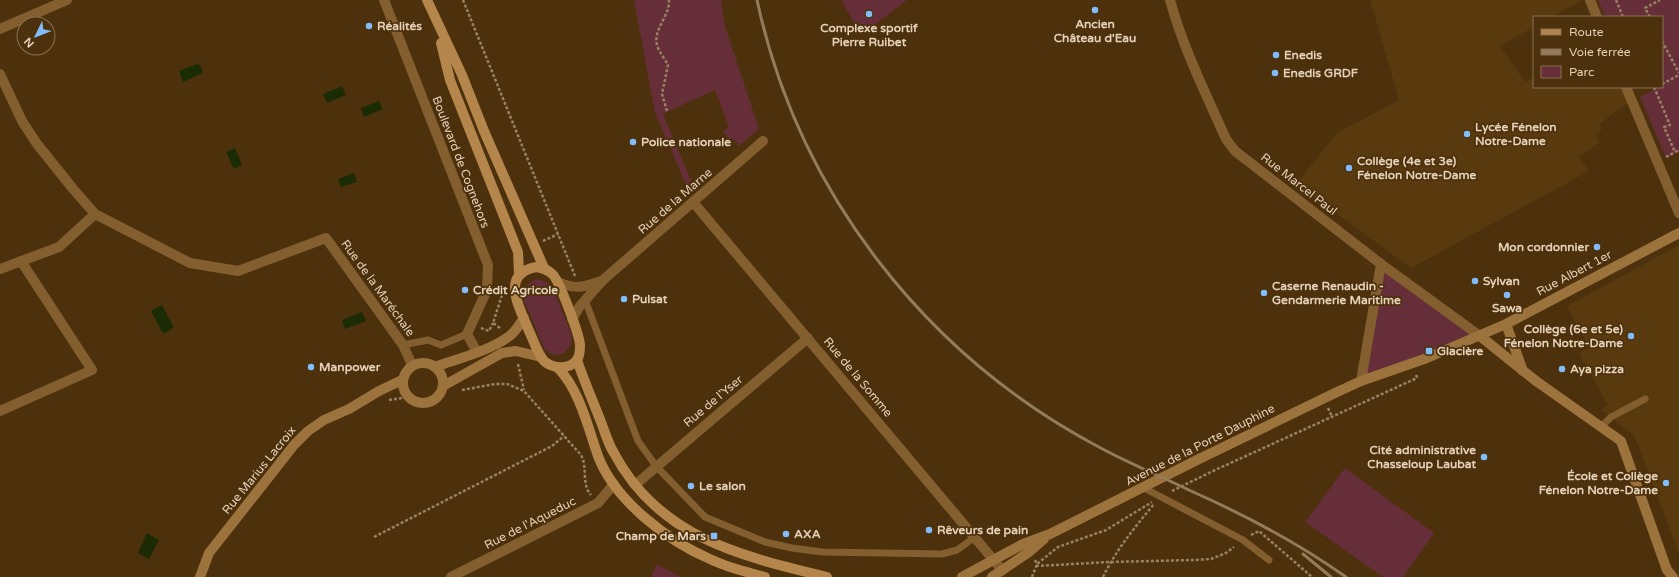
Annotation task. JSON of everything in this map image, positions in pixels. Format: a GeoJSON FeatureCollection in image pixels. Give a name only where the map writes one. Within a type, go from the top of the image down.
{"type":"FeatureCollection","features":[{"type":"Feature","properties":{"kind":"main road","name":"Boulevard de Cognehors"},"geometry":{"type":"LineString","coordinates":[[427,0],[435,20],[462,75],[484,131],[544,268]]}},
{"type":"Feature","properties":{"kind":"main road","name":"Boulevard de Cognehors"},"geometry":{"type":"LineString","coordinates":[[435,20],[450,80],[518,252],[519,274],[515,282],[514,290],[541,357]]}},
{"type":"Feature","properties":{"kind":"main road"},"geometry":{"type":"LineString","coordinates":[[519,274],[527,269],[536,267],[544,268],[550,271],[558,282],[579,341],[579,354],[577,360],[571,364],[558,368]]}},
{"type":"Feature","properties":{"kind":"main road"},"geometry":{"type":"LineString","coordinates":[[541,357],[546,362],[558,368],[570,383],[598,457],[614,484],[645,517],[674,540],[714,561],[765,577]]}},
{"type":"Feature","properties":{"kind":"main road"},"geometry":{"type":"LineString","coordinates":[[577,360],[613,453],[645,496],[669,518],[702,539],[739,553],[827,577]]}},
{"type":"Feature","properties":{"kind":"street"},"geometry":{"type":"LineString","coordinates":[[0,29],[67,0]]}},
{"type":"Feature","properties":{"kind":"street","name":"Boulevard de Cognehors"},"geometry":{"type":"LineString","coordinates":[[384,0],[488,265],[487,290],[467,334]]}},
{"type":"Feature","properties":{"kind":"street","name":"Rue Marcel Paul"},"geometry":{"type":"LineString","coordinates":[[1170,0],[1177,24],[1189,54],[1226,139],[1235,151],[1381,264],[1480,336]]}},
{"type":"Feature","properties":{"kind":"street"},"geometry":{"type":"LineString","coordinates":[[1590,0],[1597,16]]}},
{"type":"Feature","properties":{"kind":"street","name":"Rue de la Maréchale"},"geometry":{"type":"LineString","coordinates":[[0,74],[22,121],[37,144],[95,214],[190,263],[238,271],[326,238],[403,345],[412,365]]}},
{"type":"Feature","properties":{"kind":"street"},"geometry":{"type":"LineString","coordinates":[[1626,88],[1679,213]]}},
{"type":"Feature","properties":{"kind":"street","name":"Rue de la Marne"},"geometry":{"type":"LineString","coordinates":[[572,319],[585,300],[603,280],[763,141]]}},
{"type":"Feature","properties":{"kind":"street","name":"Rue de la Somme"},"geometry":{"type":"LineString","coordinates":[[693,202],[1002,570]]}},
{"type":"Feature","properties":{"kind":"street"},"geometry":{"type":"LineString","coordinates":[[0,269],[59,247],[95,214]]}},
{"type":"Feature","properties":{"kind":"street","name":"Rue Albert 1er"},"geometry":{"type":"LineString","coordinates":[[1480,336],[1506,324],[1679,233]]}},
{"type":"Feature","properties":{"kind":"street"},"geometry":{"type":"LineString","coordinates":[[0,411],[92,370],[21,261]]}},
{"type":"Feature","properties":{"kind":"street"},"geometry":{"type":"LineString","coordinates":[[1362,381],[1381,264]]}},
{"type":"Feature","properties":{"kind":"street","name":"Rue de la Marne"},"geometry":{"type":"LineString","coordinates":[[558,282],[573,288],[603,280]]}},
{"type":"Feature","properties":{"kind":"street"},"geometry":{"type":"LineString","coordinates":[[435,367],[477,352],[508,337],[524,318]]}},
{"type":"Feature","properties":{"kind":"street"},"geometry":{"type":"LineString","coordinates":[[1506,324],[1523,371]]}},
{"type":"Feature","properties":{"kind":"street"},"geometry":{"type":"LineString","coordinates":[[467,334],[477,352]]}},
{"type":"Feature","properties":{"kind":"street"},"geometry":{"type":"LineString","coordinates":[[1480,336],[1523,371],[1621,441],[1667,570],[1673,577]]}},
{"type":"Feature","properties":{"kind":"street","name":"Avenue de la Porte Dauphine"},"geometry":{"type":"LineString","coordinates":[[962,577],[1023,544],[1050,534],[1195,461],[1362,381],[1413,363],[1480,336]]}},
{"type":"Feature","properties":{"kind":"street","name":"Rue de l'Yser"},"geometry":{"type":"LineString","coordinates":[[635,484],[808,338]]}},
{"type":"Feature","properties":{"kind":"street"},"geometry":{"type":"LineString","coordinates":[[442,387],[502,353],[516,351],[541,357]]}},
{"type":"Feature","properties":{"kind":"street"},"geometry":{"type":"LineString","coordinates":[[424,362],[435,367],[441,375],[442,387],[437,397],[426,403],[414,401],[409,397],[403,386],[402,380],[404,374],[412,365],[424,362]]}},
{"type":"Feature","properties":{"kind":"street","name":"Rue Marius Lacroix"},"geometry":{"type":"LineString","coordinates":[[200,577],[209,553],[294,445],[308,431],[324,420],[349,409],[379,391],[402,380]]}},
{"type":"Feature","properties":{"kind":"street","name":"Rue de l'Aqueduc"},"geometry":{"type":"LineString","coordinates":[[451,577],[598,503],[614,484]]}},
{"type":"Feature","properties":{"kind":"street","name":"Avenue de la Porte Dauphine"},"geometry":{"type":"LineString","coordinates":[[992,577],[1029,552],[1050,534]]}},
{"type":"Feature","properties":{"kind":"lane"},"geometry":{"type":"LineString","coordinates":[[585,300],[638,441],[656,466],[705,517],[765,542],[792,548],[822,552],[942,554],[957,550],[975,537]]}},
{"type":"Feature","properties":{"kind":"lane"},"geometry":{"type":"LineString","coordinates":[[403,345],[428,340],[441,345],[467,334]]}},
{"type":"Feature","properties":{"kind":"lane"},"geometry":{"type":"LineString","coordinates":[[1601,427],[1611,417],[1645,399]]}},
{"type":"Feature","properties":{"kind":"lane"},"geometry":{"type":"LineString","coordinates":[[1144,488],[1243,540],[1269,560]]}},
{"type":"Feature","properties":{"kind":"path"},"geometry":{"type":"LineString","coordinates":[[463,0],[580,287]]}},
{"type":"Feature","properties":{"kind":"path"},"geometry":{"type":"LineString","coordinates":[[667,111],[662,94],[668,65],[657,46],[658,31],[669,6],[669,0]]}},
{"type":"Feature","properties":{"kind":"path"},"geometry":{"type":"LineString","coordinates":[[1616,0],[1623,16]]}},
{"type":"Feature","properties":{"kind":"path"},"geometry":{"type":"LineString","coordinates":[[1649,16],[1645,8],[1660,0]]}},
{"type":"Feature","properties":{"kind":"path"},"geometry":{"type":"LineString","coordinates":[[1663,43],[1679,74],[1663,83]]}},
{"type":"Feature","properties":{"kind":"path"},"geometry":{"type":"LineString","coordinates":[[1655,88],[1670,124],[1664,127],[1675,152],[1679,150]]}},
{"type":"Feature","properties":{"kind":"path"},"geometry":{"type":"LineString","coordinates":[[1032,577],[1037,565],[1058,547],[1106,530],[1161,496],[1417,378],[1413,363]]}},
{"type":"Feature","properties":{"kind":"path"},"geometry":{"type":"LineString","coordinates":[[442,387],[454,391],[495,384],[506,384],[518,387],[532,398],[585,461],[586,486],[588,492],[598,503]]}},
{"type":"Feature","properties":{"kind":"path"},"geometry":{"type":"LineString","coordinates":[[383,402],[409,397]]}},
{"type":"Feature","properties":{"kind":"path"},"geometry":{"type":"LineString","coordinates":[[374,537],[552,446],[564,436]]}},
{"type":"Feature","properties":{"kind":"path"},"geometry":{"type":"LineString","coordinates":[[1102,577],[1110,562],[1133,530],[1161,496]]}},
{"type":"Feature","properties":{"kind":"path"},"geometry":{"type":"LineString","coordinates":[[1259,531],[1312,577]]}},
{"type":"Feature","properties":{"kind":"path"},"geometry":{"type":"LineString","coordinates":[[1037,565],[1211,559],[1226,553],[1243,540]]}},
{"type":"Feature","properties":{"kind":"path"},"geometry":{"type":"LineString","coordinates":[[1029,552],[1037,565]]}},
{"type":"Feature","properties":{"kind":"shaded area","name":"Lycée Fénelon Notre-Dame"},"geometry":{"type":"Polygon","coordinates":[[[1370,0],[1583,0],[1554,16],[1533,16],[1533,28],[1500,46],[1525,82],[1533,78],[1533,88],[1622,88],[1628,103],[1599,124],[1602,129],[1595,135],[1600,142],[1579,157],[1589,171],[1411,268],[1296,184],[1337,133],[1399,100],[1370,0]]]}},
{"type":"Feature","properties":{"kind":"shaded area"},"geometry":{"type":"Polygon","coordinates":[[[197,64],[200,65],[203,73],[183,82],[179,71],[197,64]]]}},
{"type":"Feature","properties":{"kind":"shaded area"},"geometry":{"type":"Polygon","coordinates":[[[342,86],[346,95],[327,103],[323,94],[342,86]]]}},
{"type":"Feature","properties":{"kind":"shaded area"},"geometry":{"type":"Polygon","coordinates":[[[379,101],[383,109],[364,117],[361,108],[379,101]]]}},
{"type":"Feature","properties":{"kind":"shaded area"},"geometry":{"type":"Polygon","coordinates":[[[235,148],[242,165],[234,169],[226,152],[235,148]]]}},
{"type":"Feature","properties":{"kind":"shaded area"},"geometry":{"type":"Polygon","coordinates":[[[354,173],[357,182],[341,187],[338,179],[354,173]]]}},
{"type":"Feature","properties":{"kind":"shaded area","name":"Collège (6e et 5e) Fénelon Notre-Dame"},"geometry":{"type":"Polygon","coordinates":[[[1679,245],[1679,553],[1634,435],[1601,410],[1608,405],[1579,353],[1589,348],[1567,306],[1679,245]]]}},
{"type":"Feature","properties":{"kind":"shaded area"},"geometry":{"type":"Polygon","coordinates":[[[162,305],[173,326],[172,329],[165,333],[162,332],[151,311],[162,305]]]}},
{"type":"Feature","properties":{"kind":"shaded area"},"geometry":{"type":"Polygon","coordinates":[[[362,312],[366,321],[345,329],[342,320],[362,312]]]}},
{"type":"Feature","properties":{"kind":"shaded area"},"geometry":{"type":"Polygon","coordinates":[[[147,533],[159,540],[149,559],[138,553],[147,533]]]}},
{"type":"Feature","properties":{"kind":"green space"},"geometry":{"type":"Polygon","coordinates":[[[634,0],[721,0],[725,26],[759,129],[739,146],[733,138],[730,140],[723,132],[729,127],[715,90],[663,114],[693,185],[688,189],[655,113],[634,0]]]}},
{"type":"Feature","properties":{"kind":"green space","name":"Complexe sportif Pierre Ruibet"},"geometry":{"type":"Polygon","coordinates":[[[841,0],[907,0],[861,35],[841,0]]]}},
{"type":"Feature","properties":{"kind":"green space"},"geometry":{"type":"Polygon","coordinates":[[[1598,0],[1679,0],[1679,152],[1666,158],[1640,97],[1653,90],[1652,88],[1663,88],[1663,16],[1605,16],[1598,0]]]}},
{"type":"Feature","properties":{"kind":"green space"},"geometry":{"type":"Polygon","coordinates":[[[1381,264],[1480,336],[1361,381],[1381,264]]]}},
{"type":"Feature","properties":{"kind":"green space"},"geometry":{"type":"Polygon","coordinates":[[[537,279],[547,282],[552,287],[571,333],[572,343],[564,353],[558,355],[551,354],[544,348],[524,301],[526,287],[537,279]]]}},
{"type":"Feature","properties":{"kind":"green space"},"geometry":{"type":"Polygon","coordinates":[[[1345,468],[1434,533],[1403,577],[1383,577],[1305,522],[1345,468]]]}},
{"type":"Feature","properties":{"kind":"green space"},"geometry":{"type":"Polygon","coordinates":[[[657,564],[680,577],[651,577],[657,564]]]}},
{"type":"Feature","properties":{"kind":"railway"},"geometry":{"type":"LineString","coordinates":[[757,0],[776,71],[803,138],[837,201],[878,260],[925,315],[977,364],[1035,408],[1097,446],[1271,530],[1346,577]]}},
{"type":"Feature","properties":{"kind":"railway"},"geometry":{"type":"LineString","coordinates":[[1303,554],[1331,577]]}},
{"type":"Feature","properties":{"kind":"place","name":"Ancien Château d'Eau"},"geometry":{"type":"Point","coordinates":[1095,10]}},
{"type":"Feature","properties":{"kind":"place","name":"Complexe sportif Pierre Ruibet"},"geometry":{"type":"Point","coordinates":[869,14]}},
{"type":"Feature","properties":{"kind":"place","name":"Réalités"},"geometry":{"type":"Point","coordinates":[369,26]}},
{"type":"Feature","properties":{"kind":"place","name":"Enedis"},"geometry":{"type":"Point","coordinates":[1276,55]}},
{"type":"Feature","properties":{"kind":"place","name":"Enedis GRDF"},"geometry":{"type":"Point","coordinates":[1275,73]}},
{"type":"Feature","properties":{"kind":"place","name":"Lycée Fénelon Notre-Dame"},"geometry":{"type":"Point","coordinates":[1467,134]}},
{"type":"Feature","properties":{"kind":"place","name":"Police nationale"},"geometry":{"type":"Point","coordinates":[633,142]}},
{"type":"Feature","properties":{"kind":"place","name":"Collège (4e et 3e) Fénelon Notre-Dame"},"geometry":{"type":"Point","coordinates":[1349,168]}},
{"type":"Feature","properties":{"kind":"place","name":"Mon cordonnier"},"geometry":{"type":"Point","coordinates":[1597,247]}},
{"type":"Feature","properties":{"kind":"place","name":"Sylvan"},"geometry":{"type":"Point","coordinates":[1475,281]}},
{"type":"Feature","properties":{"kind":"place","name":"Crédit Agricole"},"geometry":{"type":"Point","coordinates":[465,290]}},
{"type":"Feature","properties":{"kind":"place","name":"Caserne Renaudin - Gendarmerie Maritime"},"geometry":{"type":"Point","coordinates":[1264,293]}},
{"type":"Feature","properties":{"kind":"place","name":"Sawa"},"geometry":{"type":"Point","coordinates":[1507,295]}},
{"type":"Feature","properties":{"kind":"place","name":"Pulsat"},"geometry":{"type":"Point","coordinates":[624,299]}},
{"type":"Feature","properties":{"kind":"place","name":"Collège (6e et 5e) Fénelon Notre-Dame"},"geometry":{"type":"Point","coordinates":[1631,336]}},
{"type":"Feature","properties":{"kind":"place","name":"Glacière"},"geometry":{"type":"Point","coordinates":[1429,351]}},
{"type":"Feature","properties":{"kind":"place","name":"Manpower"},"geometry":{"type":"Point","coordinates":[311,367]}},
{"type":"Feature","properties":{"kind":"place","name":"Aya pizza"},"geometry":{"type":"Point","coordinates":[1562,369]}},
{"type":"Feature","properties":{"kind":"place","name":"Cité administrative Chasseloup Laubat"},"geometry":{"type":"Point","coordinates":[1484,457]}},
{"type":"Feature","properties":{"kind":"place","name":"École et Collège Fénelon Notre-Dame"},"geometry":{"type":"Point","coordinates":[1666,483]}},
{"type":"Feature","properties":{"kind":"place","name":"Le salon"},"geometry":{"type":"Point","coordinates":[691,486]}},
{"type":"Feature","properties":{"kind":"place","name":"Rêveurs de pain"},"geometry":{"type":"Point","coordinates":[929,530]}},
{"type":"Feature","properties":{"kind":"place","name":"AXA"},"geometry":{"type":"Point","coordinates":[786,534]}},
{"type":"Feature","properties":{"kind":"place","name":"Champ de Mars"},"geometry":{"type":"Point","coordinates":[714,536]}}]}
